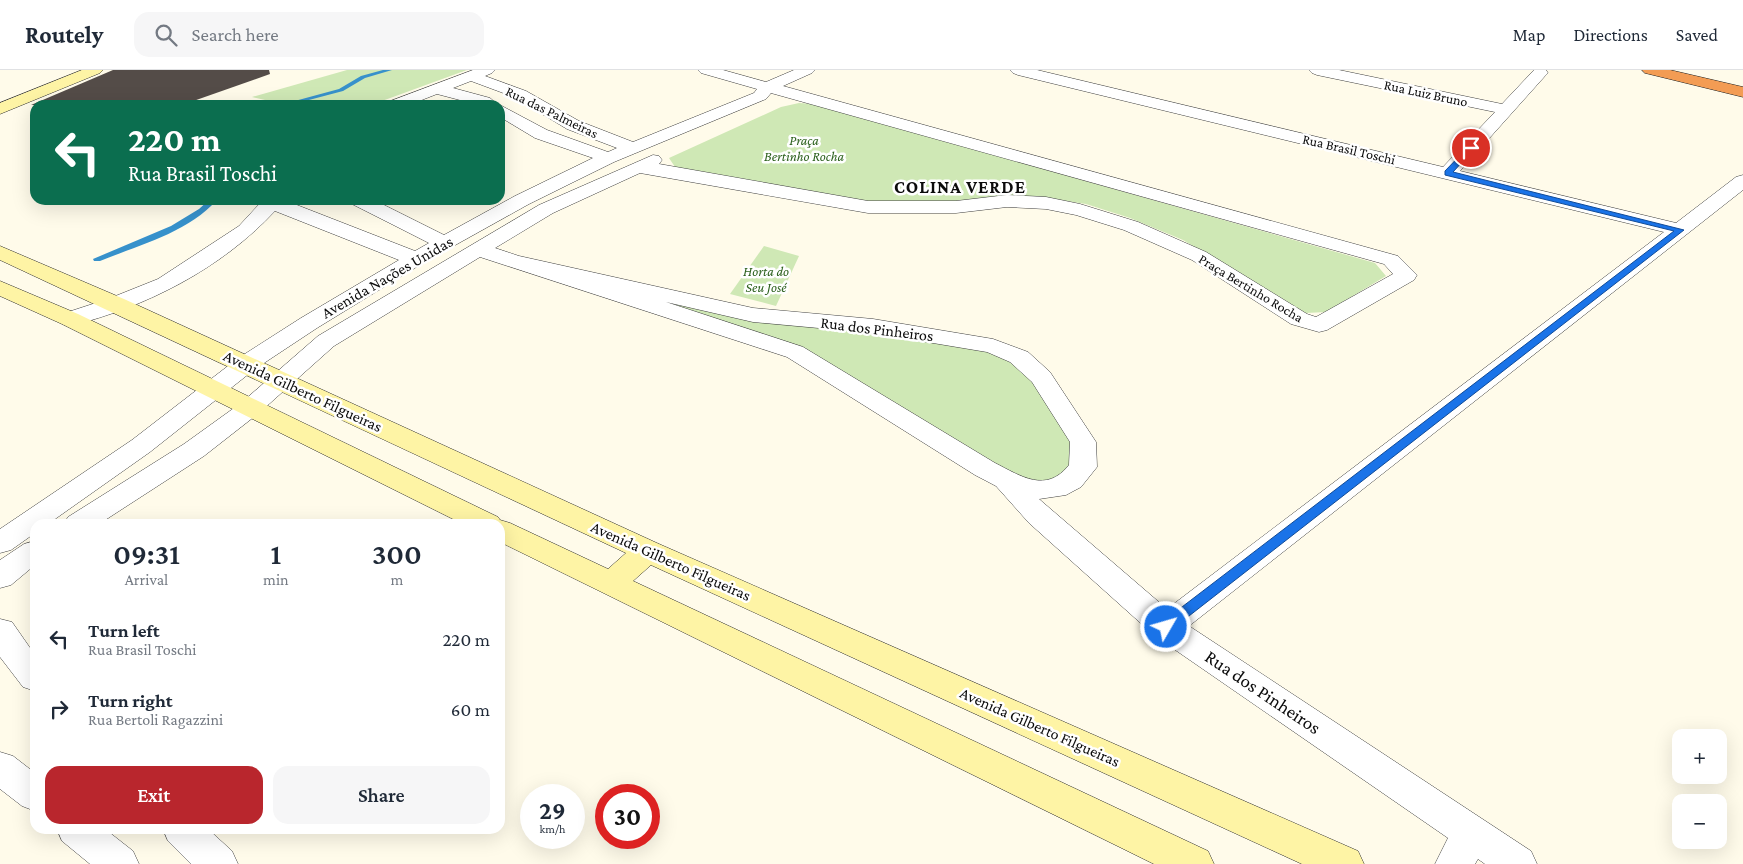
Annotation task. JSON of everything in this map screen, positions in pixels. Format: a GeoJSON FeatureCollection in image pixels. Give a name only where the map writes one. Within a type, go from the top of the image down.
{"type":"FeatureCollection","features":[{"type":"Feature","properties":{"kind":"highway"},"geometry":{"type":"LineString","coordinates":[[1650,70],[1743,92]]}},
{"type":"Feature","properties":{"kind":"highway"},"geometry":{"type":"LineString","coordinates":[[1684,70],[1743,84]]}},
{"type":"Feature","properties":{"kind":"main road"},"geometry":{"type":"LineString","coordinates":[[0,100],[72,70]]}},
{"type":"Feature","properties":{"kind":"main road"},"geometry":{"type":"LineString","coordinates":[[0,109],[96,70]]}},
{"type":"Feature","properties":{"kind":"main road"},"geometry":{"type":"LineString","coordinates":[[36,86],[54,88]]}},
{"type":"Feature","properties":{"kind":"main road","name":"Avenida Gilberto Filgueiras"},"geometry":{"type":"LineString","coordinates":[[0,252],[281,380],[648,551],[1344,864]]}},
{"type":"Feature","properties":{"kind":"main road"},"geometry":{"type":"LineString","coordinates":[[0,288],[70,319],[478,519]]}},
{"type":"Feature","properties":{"kind":"main road"},"geometry":{"type":"LineString","coordinates":[[505,532],[1194,864]]}},
{"type":"Feature","properties":{"kind":"main road"},"geometry":{"type":"LineString","coordinates":[[610,584],[648,551]]}},
{"type":"Feature","properties":{"kind":"street","name":"Praça Bertinho Rocha"},"geometry":{"type":"LineString","coordinates":[[635,158],[651,168],[868,207],[956,207],[1007,202],[1046,203],[1080,210],[1132,226],[1199,256],[1291,314],[1319,325],[1406,275],[1391,260],[706,70]]}},
{"type":"Feature","properties":{"kind":"street","name":"Avenida Nações Unidas"},"geometry":{"type":"LineString","coordinates":[[86,519],[194,450],[250,408],[326,341],[635,158],[760,96],[768,87],[807,70]]}},
{"type":"Feature","properties":{"kind":"street","name":"Rua Brasil Toschi"},"geometry":{"type":"LineString","coordinates":[[1018,70],[1680,230]]}},
{"type":"Feature","properties":{"kind":"street"},"geometry":{"type":"LineString","coordinates":[[1064,81],[1087,70]]}},
{"type":"Feature","properties":{"kind":"street","name":"Rua Luiz Bruno"},"geometry":{"type":"LineString","coordinates":[[1317,70],[1506,110]]}},
{"type":"Feature","properties":{"kind":"street"},"geometry":{"type":"LineString","coordinates":[[407,100],[479,73]]}},
{"type":"Feature","properties":{"kind":"street","name":"Rua das Palmeiras"},"geometry":{"type":"LineString","coordinates":[[479,73],[635,158]]}},
{"type":"Feature","properties":{"kind":"street"},"geometry":{"type":"LineString","coordinates":[[1448,173],[1540,73]]}},
{"type":"Feature","properties":{"kind":"street","name":"Rua das Palmeiras"},"geometry":{"type":"LineString","coordinates":[[436,89],[480,100]]}},
{"type":"Feature","properties":{"kind":"street","name":"Avenida Nações Unidas"},"geometry":{"type":"LineString","coordinates":[[35,519],[141,446],[246,364],[309,323],[416,259],[522,200],[608,158],[635,158],[797,94]]}},
{"type":"Feature","properties":{"kind":"street","name":"Rua das Palmeiras"},"geometry":{"type":"LineString","coordinates":[[505,113],[541,134],[608,158]]}},
{"type":"Feature","properties":{"kind":"street"},"geometry":{"type":"LineString","coordinates":[[1166,627],[1743,181]]}},
{"type":"Feature","properties":{"kind":"street"},"geometry":{"type":"LineString","coordinates":[[70,319],[116,304],[166,284],[246,230],[269,205]]}},
{"type":"Feature","properties":{"kind":"street"},"geometry":{"type":"LineString","coordinates":[[283,205],[416,259]]}},
{"type":"Feature","properties":{"kind":"street"},"geometry":{"type":"LineString","coordinates":[[369,205],[445,243]]}},
{"type":"Feature","properties":{"kind":"street","name":"Rua dos Pinheiros"},"geometry":{"type":"LineString","coordinates":[[479,250],[514,262],[731,330],[795,352],[985,470],[1040,492],[1068,484],[1083,467],[1083,442],[1041,377],[1019,357],[993,346],[874,326],[753,314],[514,262]]}},
{"type":"Feature","properties":{"kind":"street","name":"Rua dos Pinheiros"},"geometry":{"type":"LineString","coordinates":[[1003,478],[1039,516],[1166,627],[1463,848],[1517,864]]}},
{"type":"Feature","properties":{"kind":"street","name":"Avenida Nações Unidas"},"geometry":{"type":"LineString","coordinates":[[0,543],[30,522]]}},
{"type":"Feature","properties":{"kind":"street"},"geometry":{"type":"LineString","coordinates":[[0,577],[16,562],[30,554]]}},
{"type":"Feature","properties":{"kind":"street"},"geometry":{"type":"LineString","coordinates":[[0,631],[30,672]]}},
{"type":"Feature","properties":{"kind":"street"},"geometry":{"type":"LineString","coordinates":[[0,767],[30,792]]}},
{"type":"Feature","properties":{"kind":"street"},"geometry":{"type":"LineString","coordinates":[[82,834],[119,864]]}},
{"type":"Feature","properties":{"kind":"street"},"geometry":{"type":"LineString","coordinates":[[187,834],[218,864]]}},
{"type":"Feature","properties":{"kind":"green space"},"geometry":{"type":"Polygon","coordinates":[[[347,70],[467,70],[385,100],[265,100],[252,97],[347,70]]]}},
{"type":"Feature","properties":{"kind":"green space","name":"Praça Bertinho Rocha"},"geometry":{"type":"Polygon","coordinates":[[[799,103],[814,104],[1375,263],[1386,276],[1326,312],[1306,313],[1279,302],[1240,274],[1183,240],[1130,218],[1086,204],[1047,198],[921,206],[866,203],[675,167],[669,158],[781,107],[799,103]]]}},
{"type":"Feature","properties":{"kind":"green space","name":"Horta do Seu José"},"geometry":{"type":"Polygon","coordinates":[[[764,246],[799,256],[776,306],[730,294],[764,246]]]}},
{"type":"Feature","properties":{"kind":"green space"},"geometry":{"type":"Polygon","coordinates":[[[606,286],[989,350],[1013,360],[1034,379],[1074,442],[1074,465],[1060,478],[1048,483],[1034,483],[1017,478],[800,349],[606,286]]]}},
{"type":"Feature","properties":{"kind":"building"},"geometry":{"type":"Polygon","coordinates":[[[113,70],[269,70],[270,74],[196,100],[43,100],[113,70]]]}},
{"type":"Feature","properties":{"kind":"waterway"},"geometry":{"type":"LineString","coordinates":[[302,100],[341,90],[363,77],[389,70]]}},
{"type":"Feature","properties":{"kind":"waterway"},"geometry":{"type":"LineString","coordinates":[[97,259],[174,228],[207,205]]}},
{"type":"Feature","properties":{"kind":"district","name":"COLINA VERDE"},"geometry":{"type":"Point","coordinates":[960,187]}},
{"type":"Feature","properties":{"kind":"route"},"geometry":{"type":"LineString","coordinates":[[1166,627],[1680,230],[1448,173],[1471,148]]}}]}
